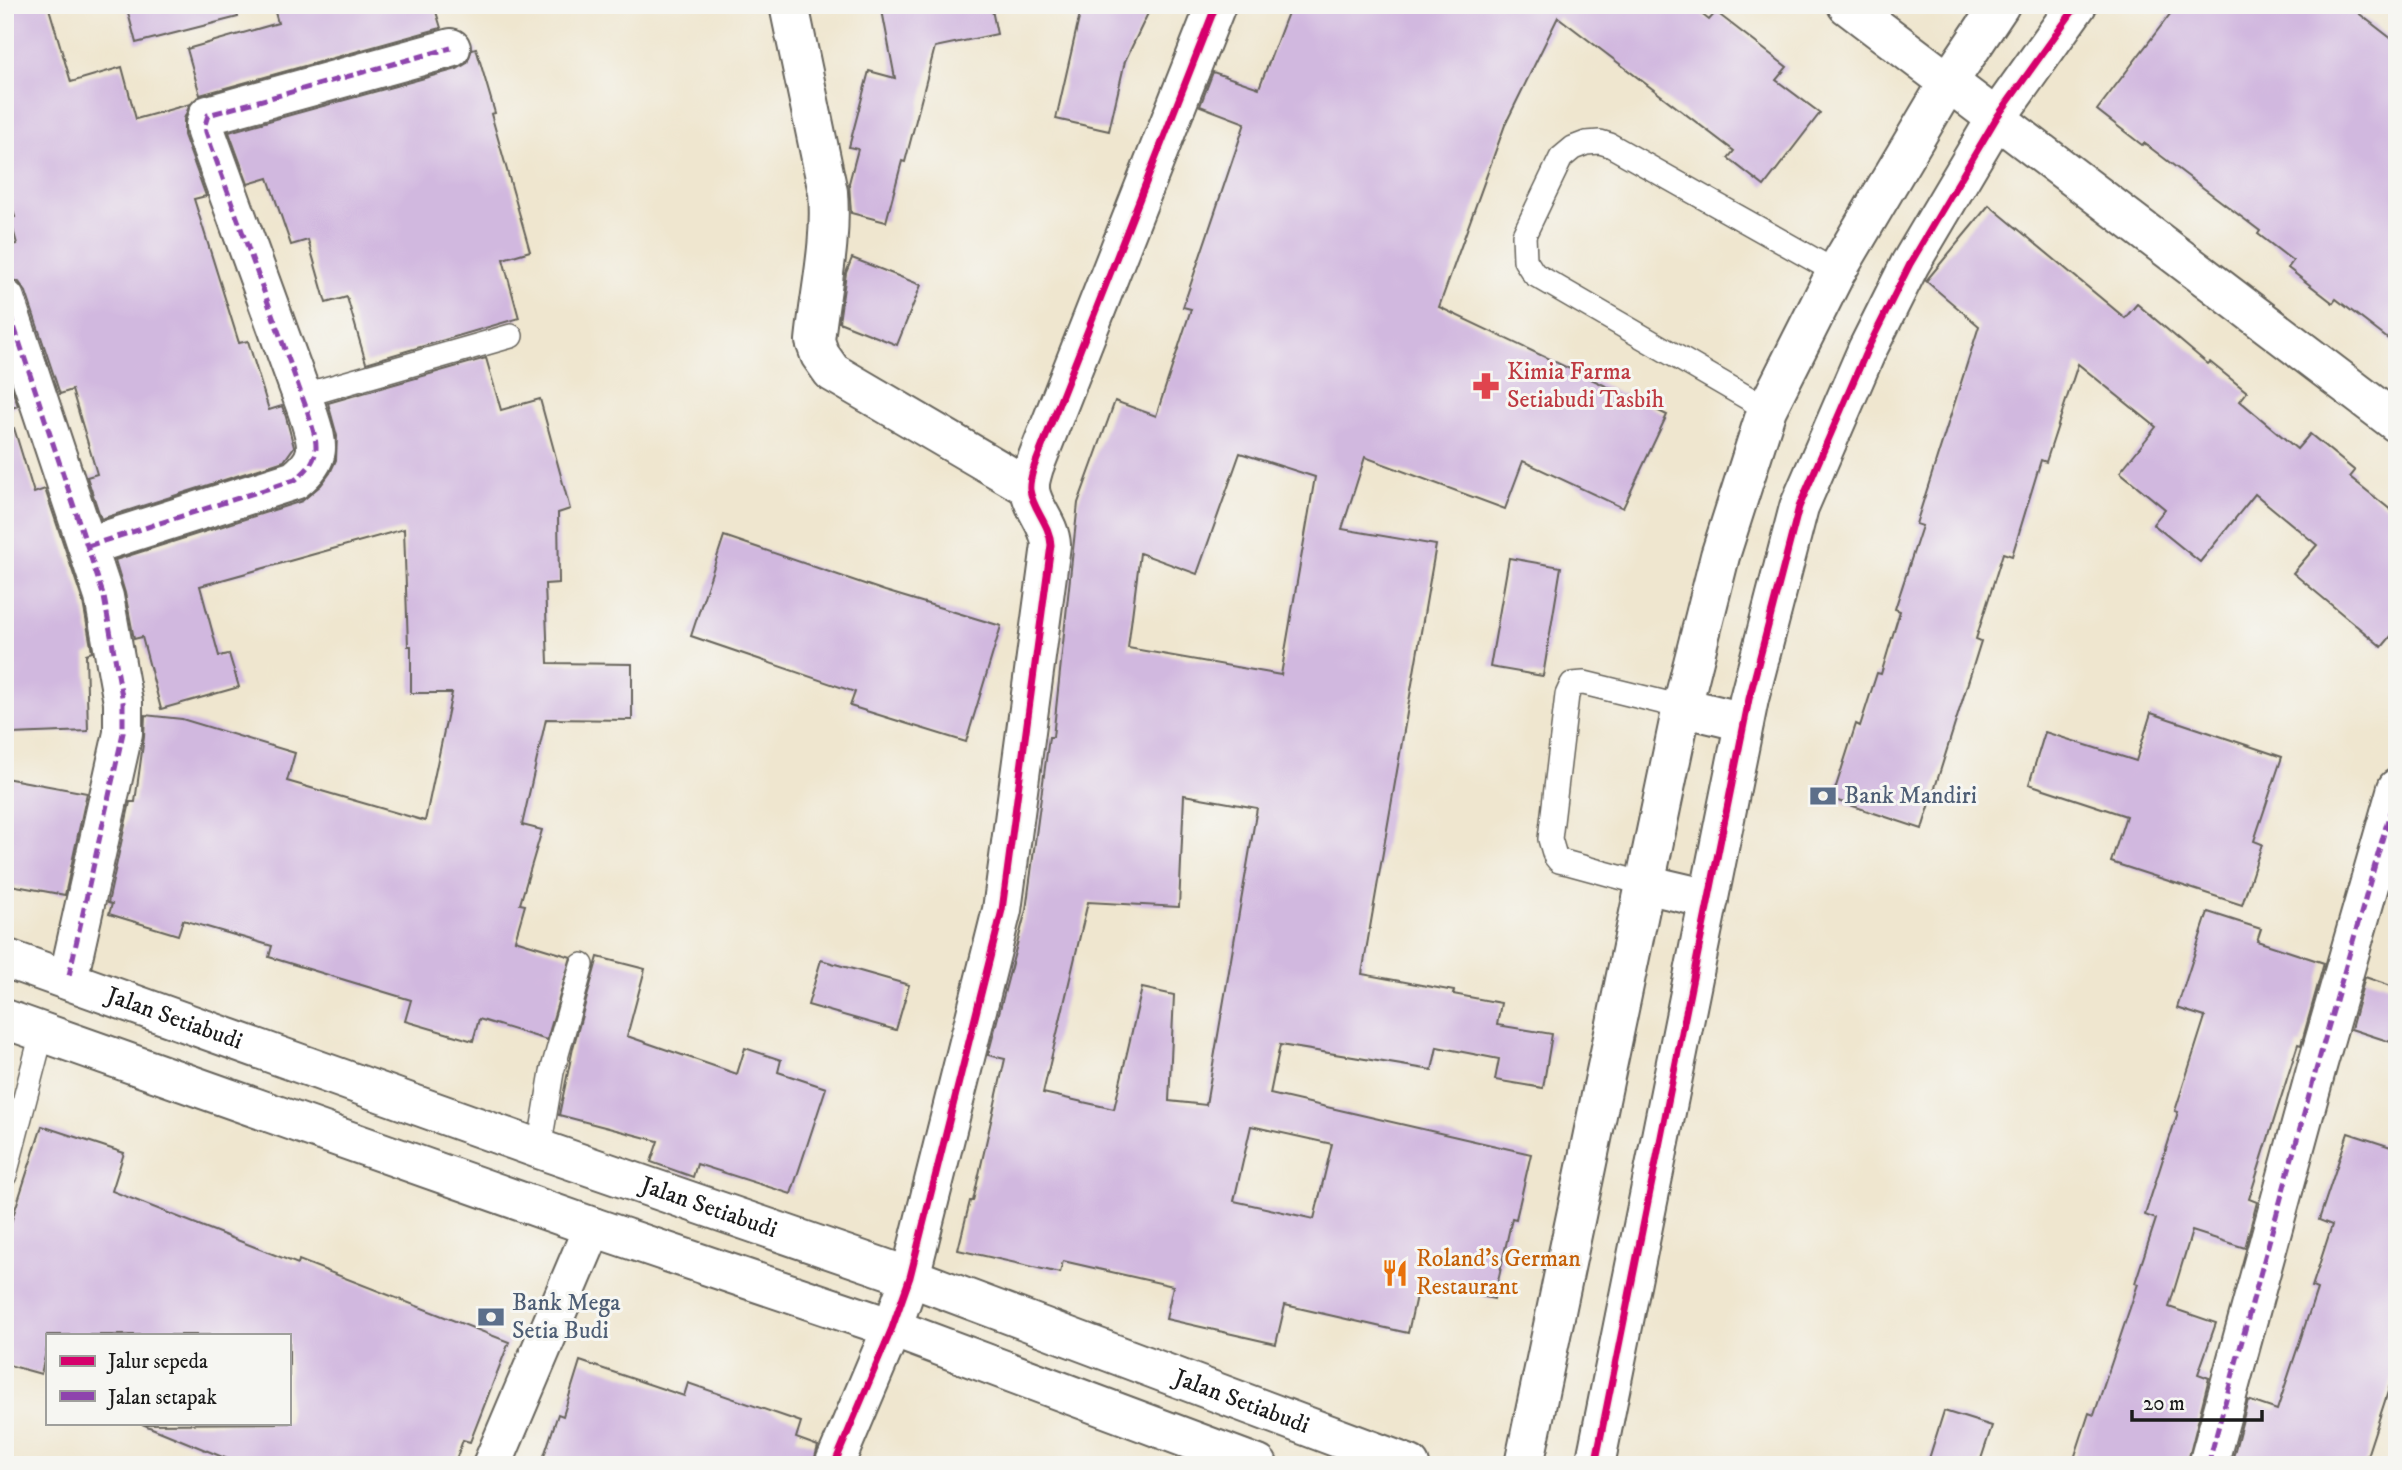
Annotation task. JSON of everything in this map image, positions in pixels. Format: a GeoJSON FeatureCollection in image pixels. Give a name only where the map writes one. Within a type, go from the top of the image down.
{"type":"FeatureCollection","features":[{"type":"Feature","properties":{"kind":"street"},"geometry":{"type":"LineString","coordinates":[[789,5],[828,192],[828,251],[815,341],[820,355],[832,372],[1030,488]]}},
{"type":"Feature","properties":{"kind":"street"},"geometry":{"type":"LineString","coordinates":[[834,1465],[892,1328],[909,1277],[1002,910],[1051,545],[1048,528],[1030,488],[1034,467],[1216,5]]}},
{"type":"Feature","properties":{"kind":"street"},"geometry":{"type":"LineString","coordinates":[[1847,5],[2397,423]]}},
{"type":"Feature","properties":{"kind":"street"},"geometry":{"type":"LineString","coordinates":[[1524,1465],[1682,707],[1720,556],[1767,410],[1836,272],[1949,81],[2000,5]]}},
{"type":"Feature","properties":{"kind":"street"},"geometry":{"type":"LineString","coordinates":[[1595,1465],[1744,722],[1799,507],[1873,338],[1910,264],[1997,117],[2077,5]]}},
{"type":"Feature","properties":{"kind":"street"},"geometry":{"type":"LineString","coordinates":[[88,546],[295,480],[309,469],[317,454],[314,433],[206,132],[206,118],[210,113],[451,48]]}},
{"type":"Feature","properties":{"kind":"street"},"geometry":{"type":"LineString","coordinates":[[5,299],[104,597],[122,702],[123,733],[68,981]]}},
{"type":"Feature","properties":{"kind":"street"},"geometry":{"type":"LineString","coordinates":[[1682,707],[1744,722]]}},
{"type":"Feature","properties":{"kind":"street"},"geometry":{"type":"LineString","coordinates":[[2208,1465],[2397,788]]}},
{"type":"Feature","properties":{"kind":"street"},"geometry":{"type":"LineString","coordinates":[[1646,884],[1709,899]]}},
{"type":"Feature","properties":{"kind":"street","name":"Jalan Setiabudi"},"geometry":{"type":"LineString","coordinates":[[5,958],[539,1149],[909,1277],[1410,1465]]}},
{"type":"Feature","properties":{"kind":"street"},"geometry":{"type":"LineString","coordinates":[[5,1019],[593,1227],[892,1328],[1248,1463]]}},
{"type":"Feature","properties":{"kind":"street"},"geometry":{"type":"LineString","coordinates":[[492,1465],[593,1227]]}},
{"type":"Feature","properties":{"kind":"lane"},"geometry":{"type":"LineString","coordinates":[[1767,410],[1534,274],[1525,260],[1524,235],[1561,158],[1573,148],[1586,143],[1600,142],[1610,145],[1836,272]]}},
{"type":"Feature","properties":{"kind":"lane"},"geometry":{"type":"LineString","coordinates":[[301,396],[511,336]]}},
{"type":"Feature","properties":{"kind":"lane"},"geometry":{"type":"LineString","coordinates":[[1646,884],[1559,861],[1555,856],[1550,839],[1552,809],[1567,695],[1572,684],[1584,682],[1682,707]]}},
{"type":"Feature","properties":{"kind":"lane"},"geometry":{"type":"LineString","coordinates":[[539,1149],[552,1072],[582,965]]}},
{"type":"Feature","properties":{"kind":"lane"},"geometry":{"type":"LineString","coordinates":[[5,1175],[42,1033]]}},
{"type":"Feature","properties":{"kind":"building"},"geometry":{"type":"Polygon","coordinates":[[[5,5],[48,5],[71,82],[122,67],[136,119],[190,104],[184,119],[184,135],[206,196],[194,199],[239,343],[248,341],[269,410],[282,406],[286,417],[294,447],[284,461],[101,519],[87,477],[97,474],[72,390],[60,394],[26,292],[19,282],[5,278],[5,245],[17,244],[10,218],[15,217],[5,183],[5,5]]]}},
{"type":"Feature","properties":{"kind":"building"},"geometry":{"type":"Polygon","coordinates":[[[126,5],[236,5],[238,17],[136,43],[126,5]]]}},
{"type":"Feature","properties":{"kind":"building"},"geometry":{"type":"Polygon","coordinates":[[[273,5],[434,5],[441,28],[200,95],[187,49],[278,23],[273,5]]]}},
{"type":"Feature","properties":{"kind":"building"},"geometry":{"type":"Polygon","coordinates":[[[881,5],[991,5],[997,34],[935,47],[905,162],[902,161],[886,222],[851,213],[849,183],[858,149],[849,147],[869,71],[895,78],[881,5]]]}},
{"type":"Feature","properties":{"kind":"building"},"geometry":{"type":"Polygon","coordinates":[[[1082,5],[1152,5],[1125,61],[1109,131],[1056,119],[1082,5]]]}},
{"type":"Feature","properties":{"kind":"building"},"geometry":{"type":"Polygon","coordinates":[[[1291,5],[1690,5],[1709,20],[1716,12],[1787,67],[1776,80],[1820,113],[1764,186],[1728,158],[1734,151],[1558,17],[1505,125],[1439,307],[1667,415],[1623,508],[1523,461],[1505,509],[1365,457],[1342,529],[1436,545],[1362,974],[1454,991],[1453,994],[1501,1003],[1497,1025],[1552,1034],[1543,1088],[1495,1080],[1499,1059],[1437,1047],[1432,1070],[1280,1045],[1270,1094],[1531,1154],[1516,1219],[1512,1218],[1494,1299],[1419,1282],[1408,1333],[1285,1305],[1276,1344],[1166,1319],[1173,1286],[1063,1261],[1060,1273],[958,1250],[970,1201],[973,1201],[1005,1059],[988,1055],[1026,910],[1049,737],[1053,737],[1078,503],[1115,401],[1156,416],[1191,309],[1183,307],[1245,123],[1200,106],[1213,72],[1259,88],[1291,5]],[[1240,453],[1197,574],[1140,553],[1128,648],[1281,675],[1315,477],[1240,453]],[[1184,795],[1179,907],[1088,902],[1043,1093],[1114,1109],[1142,988],[1174,995],[1169,1101],[1206,1105],[1257,808],[1184,795]],[[1251,1126],[1234,1201],[1314,1219],[1332,1144],[1251,1126]]]}},
{"type":"Feature","properties":{"kind":"building"},"geometry":{"type":"Polygon","coordinates":[[[2177,5],[2348,5],[2397,43],[2397,346],[2336,299],[2333,303],[2288,268],[2293,261],[2258,234],[2260,231],[2097,110],[2177,5]]]}},
{"type":"Feature","properties":{"kind":"building"},"geometry":{"type":"Polygon","coordinates":[[[476,48],[495,113],[491,114],[530,251],[503,259],[519,318],[366,363],[347,297],[326,303],[308,240],[291,245],[268,178],[248,184],[229,132],[457,69],[467,63],[472,49],[476,48]]]}},
{"type":"Feature","properties":{"kind":"building"},"geometry":{"type":"Polygon","coordinates":[[[1989,205],[2125,318],[2137,304],[2208,364],[2210,362],[2247,392],[2240,401],[2297,449],[2310,434],[2355,471],[2350,477],[2397,515],[2397,629],[2382,647],[2293,573],[2317,545],[2255,494],[2200,562],[2153,524],[2165,509],[2120,472],[2156,427],[2078,364],[2046,462],[2041,460],[2012,556],[2003,553],[1976,639],[1981,641],[1922,829],[1832,799],[1856,724],[1860,726],[1877,673],[1881,674],[1900,611],[1895,609],[1922,526],[1916,524],[1979,326],[1926,281],[1989,205]]]}},
{"type":"Feature","properties":{"kind":"building"},"geometry":{"type":"Polygon","coordinates":[[[852,258],[921,285],[897,345],[839,322],[846,273],[852,258]]]}},
{"type":"Feature","properties":{"kind":"building"},"geometry":{"type":"Polygon","coordinates":[[[486,358],[501,410],[540,399],[570,509],[558,513],[559,583],[545,584],[548,663],[632,664],[632,720],[546,719],[522,825],[542,830],[520,904],[525,905],[515,940],[571,957],[547,1040],[479,1019],[473,1041],[405,1021],[411,1000],[269,957],[272,946],[183,920],[178,935],[109,914],[112,904],[108,903],[130,802],[135,802],[145,715],[182,719],[295,753],[287,781],[425,821],[452,693],[411,693],[404,529],[200,586],[219,656],[229,654],[239,687],[161,709],[142,637],[134,639],[115,560],[302,501],[321,485],[336,460],[337,436],[328,403],[486,358]]]}},
{"type":"Feature","properties":{"kind":"building"},"geometry":{"type":"Polygon","coordinates":[[[5,369],[18,406],[5,410],[5,369]]]}},
{"type":"Feature","properties":{"kind":"building"},"geometry":{"type":"Polygon","coordinates":[[[14,428],[34,493],[45,489],[83,602],[92,652],[86,654],[88,731],[11,734],[5,617],[5,429],[14,428]]]}},
{"type":"Feature","properties":{"kind":"building"},"geometry":{"type":"Polygon","coordinates":[[[724,536],[885,591],[1001,626],[966,742],[850,706],[855,692],[691,636],[724,536]]]}},
{"type":"Feature","properties":{"kind":"building"},"geometry":{"type":"Polygon","coordinates":[[[1509,558],[1561,567],[1543,676],[1490,667],[1509,558]]]}},
{"type":"Feature","properties":{"kind":"building"},"geometry":{"type":"Polygon","coordinates":[[[2151,713],[2282,757],[2254,841],[2262,844],[2242,905],[2111,862],[2126,816],[2029,784],[2045,732],[2136,761],[2151,713]]]}},
{"type":"Feature","properties":{"kind":"building"},"geometry":{"type":"Polygon","coordinates":[[[5,778],[87,793],[65,895],[5,884],[5,778]]]}},
{"type":"Feature","properties":{"kind":"building"},"geometry":{"type":"Polygon","coordinates":[[[2208,912],[2261,929],[2257,941],[2324,963],[2301,1045],[2298,1044],[2249,1199],[2257,1202],[2245,1248],[2192,1231],[2169,1307],[2216,1323],[2198,1374],[2209,1378],[2187,1465],[2072,1465],[2089,1413],[2094,1415],[2138,1284],[2135,1283],[2156,1219],[2145,1215],[2205,1017],[2177,1008],[2208,912]]]}},
{"type":"Feature","properties":{"kind":"building"},"geometry":{"type":"Polygon","coordinates":[[[598,957],[645,969],[627,1036],[737,1074],[745,1048],[781,1060],[778,1072],[826,1088],[791,1194],[697,1164],[693,1177],[651,1162],[658,1141],[559,1115],[573,1048],[598,957]]]}},
{"type":"Feature","properties":{"kind":"building"},"geometry":{"type":"Polygon","coordinates":[[[821,960],[909,985],[896,1030],[808,1005],[821,960]]]}},
{"type":"Feature","properties":{"kind":"building"},"geometry":{"type":"Polygon","coordinates":[[[2365,977],[2397,988],[2397,1044],[2351,1029],[2365,977]]]}},
{"type":"Feature","properties":{"kind":"building"},"geometry":{"type":"Polygon","coordinates":[[[42,1126],[124,1153],[112,1191],[298,1264],[299,1260],[509,1342],[470,1442],[463,1440],[454,1465],[242,1465],[142,1424],[290,1424],[290,1334],[46,1334],[46,1352],[41,1374],[5,1364],[5,1241],[42,1126]]]}},
{"type":"Feature","properties":{"kind":"building"},"geometry":{"type":"Polygon","coordinates":[[[2348,1133],[2397,1149],[2397,1364],[2364,1465],[2231,1465],[2248,1400],[2277,1410],[2317,1289],[2312,1287],[2332,1225],[2319,1220],[2348,1133]]]}},
{"type":"Feature","properties":{"kind":"building"},"geometry":{"type":"Polygon","coordinates":[[[580,1361],[684,1396],[688,1383],[801,1422],[796,1438],[818,1446],[813,1465],[570,1465],[544,1456],[558,1414],[563,1416],[580,1361]]]}},
{"type":"Feature","properties":{"kind":"building"},"geometry":{"type":"Polygon","coordinates":[[[1944,1411],[1992,1426],[1979,1465],[1927,1465],[1944,1411]]]}},
{"type":"Feature","properties":{"kind":"marked path"},"geometry":{"type":"LineString","coordinates":[[88,546],[295,480],[315,456],[316,440],[307,410],[206,132],[208,115],[451,48]]}},
{"type":"Feature","properties":{"kind":"marked path"},"geometry":{"type":"LineString","coordinates":[[5,299],[104,597],[123,702],[123,733],[68,980]]}},
{"type":"Feature","properties":{"kind":"marked path"},"geometry":{"type":"LineString","coordinates":[[2208,1465],[2316,1070],[2397,788]]}},
{"type":"Feature","properties":{"kind":"cycle path"},"geometry":{"type":"LineString","coordinates":[[834,1465],[892,1328],[910,1277],[1002,910],[1051,545],[1048,530],[1032,497],[1030,487],[1034,467],[1216,5]]}},
{"type":"Feature","properties":{"kind":"cycle path"},"geometry":{"type":"LineString","coordinates":[[1595,1465],[1749,699],[1799,507],[1867,350],[1910,264],[1997,117],[2077,5]]}},
{"type":"Feature","properties":{"kind":"place","name":"Kimia Farma Setiabudi Tasbih"},"geometry":{"type":"Point","coordinates":[1486,386]}},
{"type":"Feature","properties":{"kind":"place","name":"Bank Mandiri"},"geometry":{"type":"Point","coordinates":[1823,796]}},
{"type":"Feature","properties":{"kind":"place","name":"Roland's German Restaurant"},"geometry":{"type":"Point","coordinates":[1395,1273]}},
{"type":"Feature","properties":{"kind":"place","name":"Bank Mega Setia Budi"},"geometry":{"type":"Point","coordinates":[491,1317]}}]}
